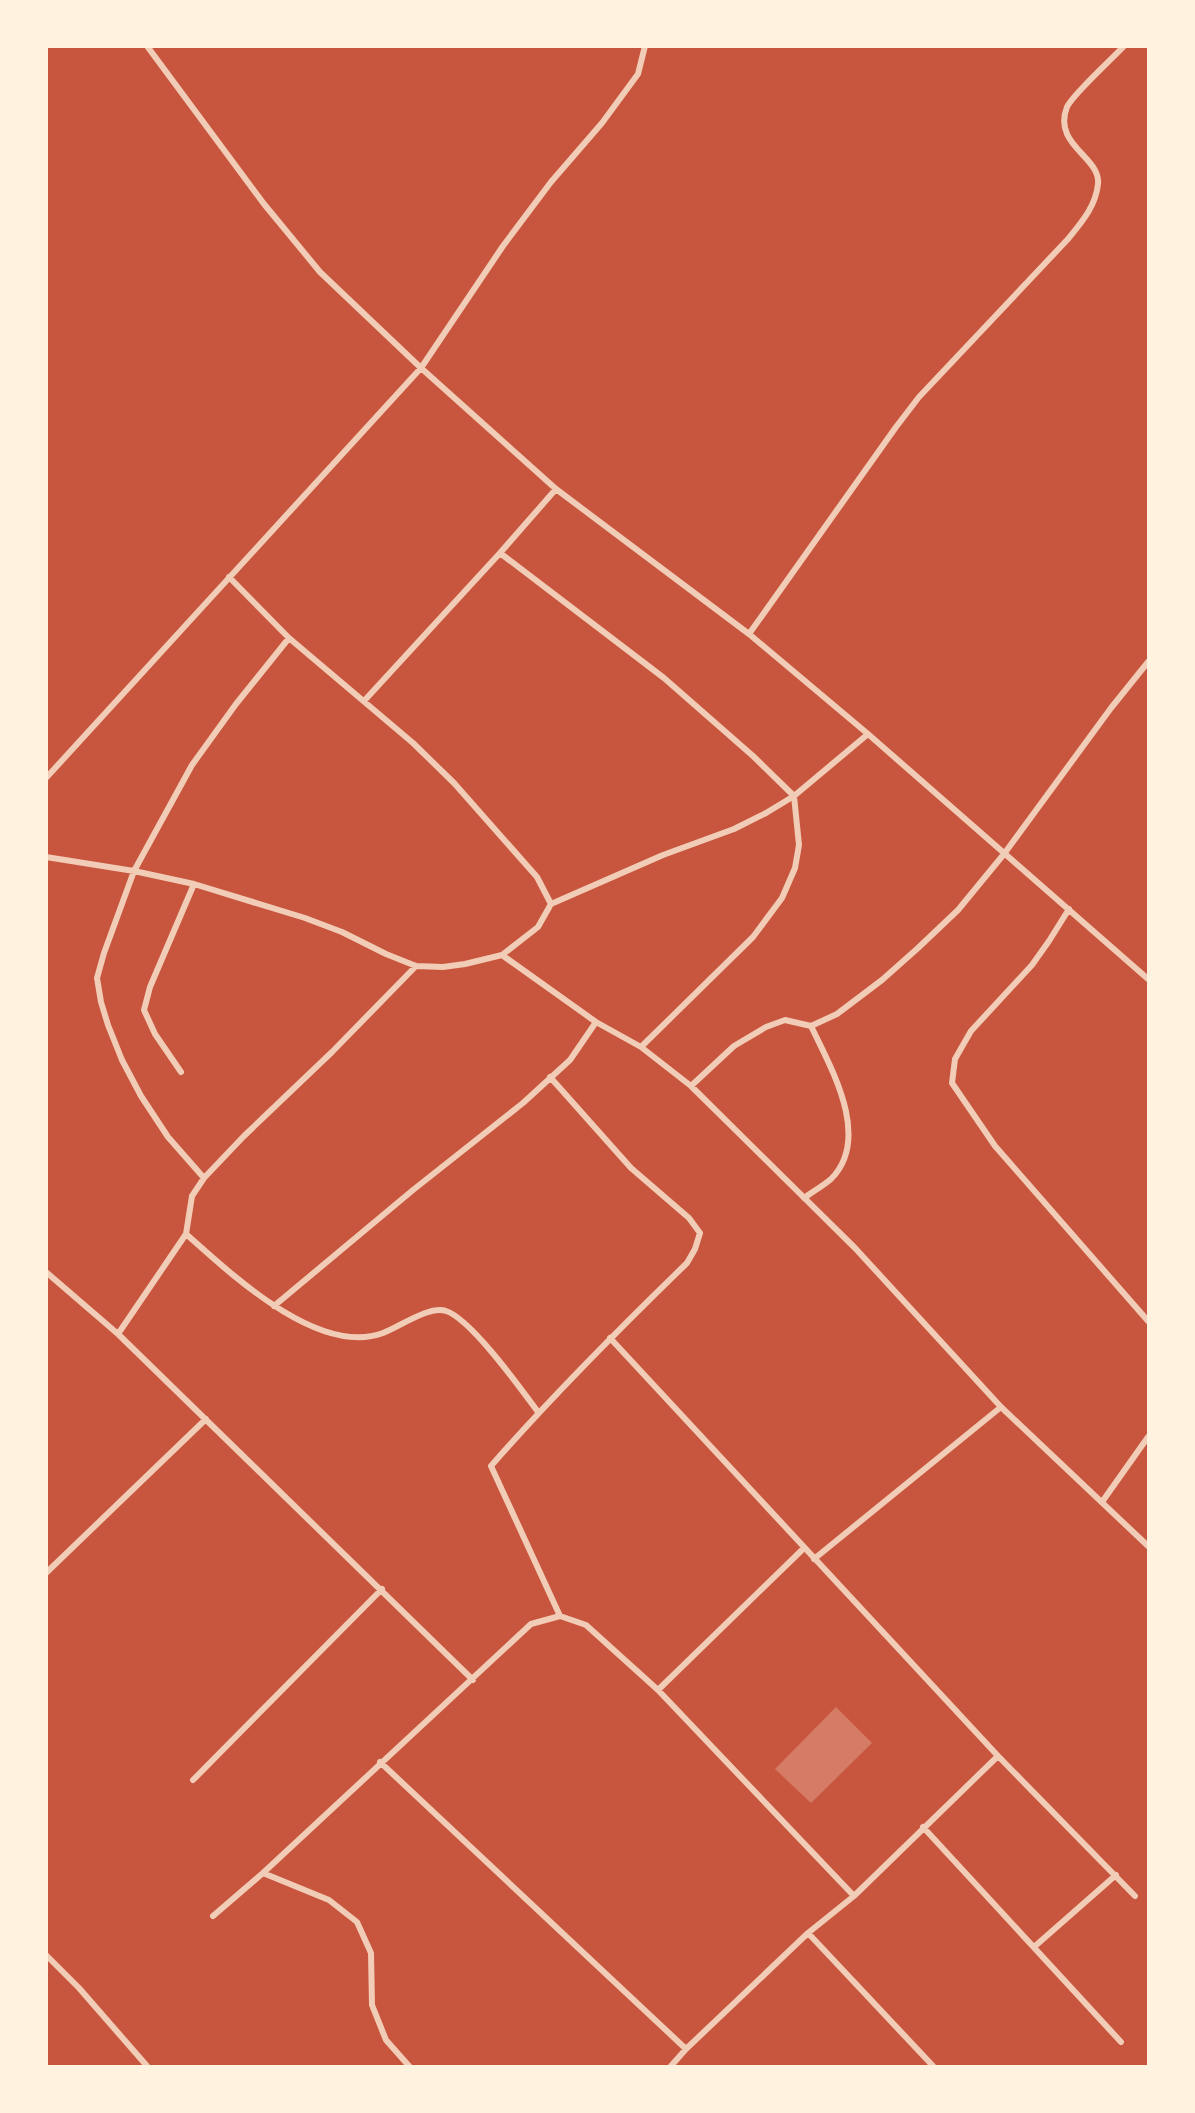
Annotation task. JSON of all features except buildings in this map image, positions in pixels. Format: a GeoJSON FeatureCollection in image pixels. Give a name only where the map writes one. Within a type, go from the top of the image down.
{"type":"FeatureCollection","features":[{"type":"Feature","properties":{"kind":"street"},"geometry":{"type":"LineString","coordinates":[[147,46],[264,204],[320,272],[421,368],[556,489],[749,634],[868,734],[1149,980]]}},
{"type":"Feature","properties":{"kind":"street"},"geometry":{"type":"LineString","coordinates":[[46,778],[421,368],[503,246],[550,182],[602,123],[638,74],[645,46]]}},
{"type":"Feature","properties":{"kind":"street"},"geometry":{"type":"LineString","coordinates":[[749,634],[913,405],[1068,240],[1085,217],[1094,199],[1099,181],[1064,127],[1068,106],[1124,46]]}},
{"type":"Feature","properties":{"kind":"street"},"geometry":{"type":"LineString","coordinates":[[364,701],[556,489]]}},
{"type":"Feature","properties":{"kind":"street"},"geometry":{"type":"LineString","coordinates":[[500,553],[664,678],[753,756],[794,796],[799,845],[795,868],[782,898],[753,937],[641,1047]]}},
{"type":"Feature","properties":{"kind":"street"},"geometry":{"type":"LineString","coordinates":[[229,577],[289,638],[413,743],[454,783],[537,877],[551,904]]}},
{"type":"Feature","properties":{"kind":"street"},"geometry":{"type":"LineString","coordinates":[[204,1178],[168,1137],[141,1096],[122,1060],[101,1002],[97,978],[134,871],[192,765],[236,704],[289,638]]}},
{"type":"Feature","properties":{"kind":"street"},"geometry":{"type":"LineString","coordinates":[[691,1086],[734,1046],[766,1026],[785,1020],[812,1026],[837,1014],[882,980],[958,910],[1004,854],[1111,708],[1149,662]]}},
{"type":"Feature","properties":{"kind":"street"},"geometry":{"type":"LineString","coordinates":[[46,857],[134,871],[194,884],[305,918],[342,932],[416,966],[443,967],[465,964],[502,955],[538,927],[551,904],[663,855],[734,829],[794,796],[868,734]]}},
{"type":"Feature","properties":{"kind":"street"},"geometry":{"type":"LineString","coordinates":[[181,1072],[155,1034],[144,1010],[150,987],[194,884]]}},
{"type":"Feature","properties":{"kind":"street"},"geometry":{"type":"LineString","coordinates":[[1068,909],[1032,965],[971,1031],[955,1059],[952,1083],[995,1146],[1149,1322]]}},
{"type":"Feature","properties":{"kind":"street"},"geometry":{"type":"LineString","coordinates":[[502,955],[596,1022],[641,1047],[691,1086],[855,1248],[1001,1407],[1149,1546]]}},
{"type":"Feature","properties":{"kind":"street"},"geometry":{"type":"LineString","coordinates":[[118,1334],[186,1234],[192,1196],[204,1178],[416,966]]}},
{"type":"Feature","properties":{"kind":"street"},"geometry":{"type":"LineString","coordinates":[[274,1306],[413,1190],[523,1103],[570,1060],[596,1022]]}},
{"type":"Feature","properties":{"kind":"street"},"geometry":{"type":"LineString","coordinates":[[804,1198],[831,1179],[843,1160],[849,1143],[844,1101],[838,1081],[812,1026]]}},
{"type":"Feature","properties":{"kind":"street"},"geometry":{"type":"LineString","coordinates":[[550,1077],[631,1168],[689,1218],[700,1233],[687,1263],[538,1412],[491,1466],[560,1616]]}},
{"type":"Feature","properties":{"kind":"street"},"geometry":{"type":"LineString","coordinates":[[186,1234],[245,1286],[274,1306],[326,1332],[352,1337],[381,1334],[429,1312],[445,1310],[459,1318],[480,1339],[538,1412]]}},
{"type":"Feature","properties":{"kind":"street"},"geometry":{"type":"LineString","coordinates":[[46,1272],[118,1334],[473,1680]]}},
{"type":"Feature","properties":{"kind":"street"},"geometry":{"type":"LineString","coordinates":[[610,1338],[998,1756],[1136,1896]]}},
{"type":"Feature","properties":{"kind":"street"},"geometry":{"type":"LineString","coordinates":[[814,1559],[1001,1407]]}},
{"type":"Feature","properties":{"kind":"street"},"geometry":{"type":"LineString","coordinates":[[46,1573],[206,1419]]}},
{"type":"Feature","properties":{"kind":"street"},"geometry":{"type":"LineString","coordinates":[[1102,1502],[1149,1437]]}},
{"type":"Feature","properties":{"kind":"street"},"geometry":{"type":"LineString","coordinates":[[658,1690],[804,1548]]}},
{"type":"Feature","properties":{"kind":"street"},"geometry":{"type":"LineString","coordinates":[[193,1780],[382,1590]]}},
{"type":"Feature","properties":{"kind":"street"},"geometry":{"type":"LineString","coordinates":[[213,1916],[263,1873],[531,1624],[560,1616],[586,1625],[658,1690],[854,1896]]}},
{"type":"Feature","properties":{"kind":"street"},"geometry":{"type":"LineString","coordinates":[[671,2067],[686,2049],[808,1933],[854,1896],[998,1756]]}},
{"type":"Feature","properties":{"kind":"street"},"geometry":{"type":"LineString","coordinates":[[380,1762],[686,2049]]}},
{"type":"Feature","properties":{"kind":"street"},"geometry":{"type":"LineString","coordinates":[[923,1827],[1121,2042]]}},
{"type":"Feature","properties":{"kind":"street"},"geometry":{"type":"LineString","coordinates":[[263,1873],[329,1900],[357,1922],[371,1953],[372,2005],[386,2040],[409,2067]]}},
{"type":"Feature","properties":{"kind":"street"},"geometry":{"type":"LineString","coordinates":[[1034,1947],[1116,1875]]}},
{"type":"Feature","properties":{"kind":"street"},"geometry":{"type":"LineString","coordinates":[[808,1933],[933,2067]]}},
{"type":"Feature","properties":{"kind":"street"},"geometry":{"type":"LineString","coordinates":[[46,1955],[79,1988],[147,2067]]}}]}
